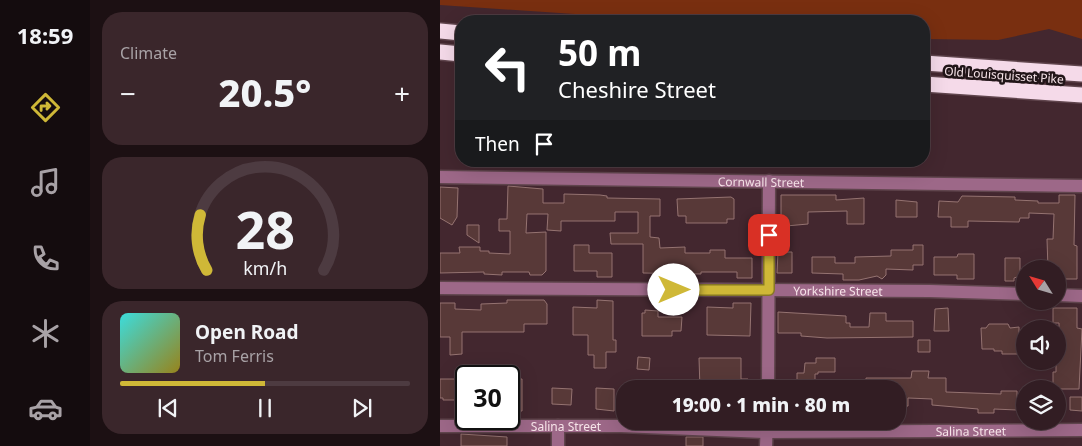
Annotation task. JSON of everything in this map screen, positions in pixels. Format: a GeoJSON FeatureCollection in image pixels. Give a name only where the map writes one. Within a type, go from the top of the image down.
{"type":"FeatureCollection","features":[{"type":"Feature","properties":{"kind":"highway"},"geometry":{"type":"LineString","coordinates":[[440,31],[455,32]]}},
{"type":"Feature","properties":{"kind":"highway"},"geometry":{"type":"LineString","coordinates":[[440,52],[455,53]]}},
{"type":"Feature","properties":{"kind":"highway","name":"Old Louisquisset Pike"},"geometry":{"type":"LineString","coordinates":[[930,63],[1082,74]]}},
{"type":"Feature","properties":{"kind":"highway","name":"Old Louisquisset Pike"},"geometry":{"type":"LineString","coordinates":[[930,84],[1082,96]]}},
{"type":"Feature","properties":{"kind":"street","name":"Cornwall Street"},"geometry":{"type":"LineString","coordinates":[[440,177],[1082,186]]}},
{"type":"Feature","properties":{"kind":"street"},"geometry":{"type":"LineString","coordinates":[[768,380],[769,181]]}},
{"type":"Feature","properties":{"kind":"street","name":"Yorkshire Street"},"geometry":{"type":"LineString","coordinates":[[440,288],[1016,294]]}},
{"type":"Feature","properties":{"kind":"street"},"geometry":{"type":"LineString","coordinates":[[1066,295],[1082,296]]}},
{"type":"Feature","properties":{"kind":"street","name":"Salina Street"},"geometry":{"type":"LineString","coordinates":[[440,426],[616,426]]}},
{"type":"Feature","properties":{"kind":"street"},"geometry":{"type":"LineString","coordinates":[[558,426],[558,446]]}},
{"type":"Feature","properties":{"kind":"street","name":"Salina Street"},"geometry":{"type":"LineString","coordinates":[[906,428],[1082,430]]}},
{"type":"Feature","properties":{"kind":"street"},"geometry":{"type":"LineString","coordinates":[[766,446],[767,430]]}},
{"type":"Feature","properties":{"kind":"shaded area"},"geometry":{"type":"Polygon","coordinates":[[[440,0],[1082,0],[1082,39],[1049,29],[998,40],[930,39],[930,15],[589,15],[440,5],[440,0]]]}},
{"type":"Feature","properties":{"kind":"building"},"geometry":{"type":"Polygon","coordinates":[[[508,186],[543,189],[543,203],[564,203],[564,194],[600,195],[607,196],[607,198],[660,199],[660,216],[650,216],[650,237],[659,238],[660,248],[685,247],[685,253],[710,253],[710,250],[725,250],[725,258],[752,258],[752,278],[737,278],[737,272],[701,272],[701,274],[643,273],[643,244],[611,244],[610,233],[638,233],[638,212],[615,212],[615,221],[561,221],[561,231],[547,230],[548,214],[527,214],[526,233],[546,232],[546,271],[542,275],[530,275],[529,272],[502,272],[502,275],[484,274],[484,272],[440,273],[440,253],[460,253],[459,247],[480,247],[480,251],[510,254],[510,231],[499,231],[499,219],[507,219],[508,186]]]}},
{"type":"Feature","properties":{"kind":"building"},"geometry":{"type":"Polygon","coordinates":[[[440,187],[458,188],[457,217],[452,225],[440,218],[440,187]]]}},
{"type":"Feature","properties":{"kind":"building"},"geometry":{"type":"Polygon","coordinates":[[[781,195],[836,195],[836,200],[864,198],[864,224],[847,224],[847,211],[808,212],[808,224],[786,226],[786,220],[781,219],[781,195]]]}},
{"type":"Feature","properties":{"kind":"building"},"geometry":{"type":"Polygon","coordinates":[[[1059,195],[1075,195],[1074,245],[1077,246],[1077,279],[1066,279],[1066,260],[1048,260],[1047,239],[1053,239],[1054,214],[1029,213],[1029,218],[1020,218],[1019,222],[968,221],[968,227],[951,227],[951,217],[938,217],[939,201],[958,202],[962,196],[1015,197],[1015,200],[1059,203],[1059,195]]]}},
{"type":"Feature","properties":{"kind":"building"},"geometry":{"type":"Polygon","coordinates":[[[731,197],[734,199],[734,219],[727,219],[727,223],[686,223],[686,216],[678,216],[677,199],[731,197]]]}},
{"type":"Feature","properties":{"kind":"building"},"geometry":{"type":"Polygon","coordinates":[[[896,200],[917,202],[917,217],[896,217],[896,200]]]}},
{"type":"Feature","properties":{"kind":"building"},"geometry":{"type":"Polygon","coordinates":[[[467,225],[479,225],[479,243],[467,235],[467,225]]]}},
{"type":"Feature","properties":{"kind":"building"},"geometry":{"type":"Polygon","coordinates":[[[574,245],[589,245],[589,253],[612,253],[612,277],[597,277],[597,271],[574,271],[574,245]]]}},
{"type":"Feature","properties":{"kind":"building"},"geometry":{"type":"Polygon","coordinates":[[[913,245],[923,245],[923,265],[913,265],[913,270],[886,269],[886,275],[882,279],[877,276],[859,280],[843,280],[843,274],[812,273],[812,257],[835,257],[835,263],[855,263],[855,257],[891,256],[891,250],[913,250],[913,245]]]}},
{"type":"Feature","properties":{"kind":"building"},"geometry":{"type":"Polygon","coordinates":[[[778,252],[792,252],[792,273],[777,273],[778,252]]]}},
{"type":"Feature","properties":{"kind":"building"},"geometry":{"type":"Polygon","coordinates":[[[958,254],[974,254],[974,279],[957,279],[957,275],[934,275],[934,257],[957,257],[958,254]]]}},
{"type":"Feature","properties":{"kind":"building"},"geometry":{"type":"Polygon","coordinates":[[[1005,258],[1020,258],[1020,260],[1016,260],[1016,277],[1014,281],[1005,281],[1005,258]]]}},
{"type":"Feature","properties":{"kind":"building"},"geometry":{"type":"Polygon","coordinates":[[[507,300],[544,300],[547,304],[547,324],[524,324],[524,332],[462,332],[462,354],[450,355],[450,337],[440,337],[440,303],[455,303],[455,309],[481,310],[481,304],[507,303],[507,300]]]}},
{"type":"Feature","properties":{"kind":"building"},"geometry":{"type":"Polygon","coordinates":[[[597,300],[613,301],[613,340],[616,340],[616,352],[606,352],[606,368],[594,368],[594,355],[588,355],[588,335],[573,335],[573,307],[597,308],[597,300]]]}},
{"type":"Feature","properties":{"kind":"building"},"geometry":{"type":"Polygon","coordinates":[[[733,303],[751,303],[750,336],[707,335],[707,307],[733,308],[733,303]]]}},
{"type":"Feature","properties":{"kind":"building"},"geometry":{"type":"Polygon","coordinates":[[[948,308],[949,331],[934,331],[935,309],[948,308]]]}},
{"type":"Feature","properties":{"kind":"building"},"geometry":{"type":"Polygon","coordinates":[[[1077,308],[1077,328],[1082,329],[1079,389],[1066,389],[1066,380],[1053,380],[1053,372],[1056,372],[1056,370],[1066,370],[1066,320],[1053,320],[1053,310],[1077,308]]]}},
{"type":"Feature","properties":{"kind":"building"},"geometry":{"type":"Polygon","coordinates":[[[645,310],[658,311],[658,317],[682,317],[681,331],[672,331],[672,336],[642,336],[642,313],[645,313],[645,310]]]}},
{"type":"Feature","properties":{"kind":"building"},"geometry":{"type":"Polygon","coordinates":[[[778,312],[846,316],[846,323],[850,323],[850,327],[869,327],[870,313],[886,313],[886,321],[913,321],[913,337],[827,338],[801,336],[801,333],[778,333],[778,312]]]}},
{"type":"Feature","properties":{"kind":"building"},"geometry":{"type":"Polygon","coordinates":[[[989,324],[1008,324],[1010,328],[1016,327],[1016,354],[1002,354],[1002,351],[994,351],[994,349],[982,349],[981,328],[986,328],[989,324]]]}},
{"type":"Feature","properties":{"kind":"building"},"geometry":{"type":"Polygon","coordinates":[[[918,340],[930,340],[930,352],[918,352],[918,340]]]}},
{"type":"Feature","properties":{"kind":"building"},"geometry":{"type":"Polygon","coordinates":[[[638,357],[650,358],[649,370],[637,369],[638,357]]]}},
{"type":"Feature","properties":{"kind":"building"},"geometry":{"type":"Polygon","coordinates":[[[699,358],[741,358],[741,379],[748,379],[748,380],[700,380],[699,358]]]}},
{"type":"Feature","properties":{"kind":"building"},"geometry":{"type":"Polygon","coordinates":[[[816,358],[835,358],[835,372],[818,372],[818,374],[815,374],[815,380],[797,380],[797,373],[804,373],[805,363],[816,363],[816,358]]]}},
{"type":"Feature","properties":{"kind":"building"},"geometry":{"type":"Polygon","coordinates":[[[912,371],[929,371],[928,378],[946,378],[946,392],[1001,394],[1001,391],[1016,391],[1016,410],[994,409],[994,413],[978,413],[978,409],[932,405],[932,399],[908,398],[908,406],[906,406],[906,380],[866,380],[866,378],[911,378],[912,371]]]}},
{"type":"Feature","properties":{"kind":"building"},"geometry":{"type":"Polygon","coordinates":[[[440,379],[455,379],[455,400],[443,400],[443,398],[440,398],[440,379]]]}},
{"type":"Feature","properties":{"kind":"building"},"geometry":{"type":"Polygon","coordinates":[[[520,379],[522,379],[522,411],[520,411],[520,379]]]}},
{"type":"Feature","properties":{"kind":"building"},"geometry":{"type":"Polygon","coordinates":[[[552,388],[572,389],[571,405],[552,404],[552,388]]]}},
{"type":"Feature","properties":{"kind":"building"},"geometry":{"type":"Polygon","coordinates":[[[596,388],[614,389],[614,411],[596,409],[596,388]]]}},
{"type":"Feature","properties":{"kind":"building"},"geometry":{"type":"Polygon","coordinates":[[[1070,397],[1082,397],[1082,411],[1070,410],[1070,397]]]}},
{"type":"Feature","properties":{"kind":"building"},"geometry":{"type":"Polygon","coordinates":[[[461,434],[507,437],[507,446],[461,446],[461,434]]]}},
{"type":"Feature","properties":{"kind":"building"},"geometry":{"type":"Polygon","coordinates":[[[686,437],[703,437],[703,446],[686,446],[686,437]]]}},
{"type":"Feature","properties":{"kind":"route"},"geometry":{"type":"LineString","coordinates":[[674,290],[769,290],[769,235]]}}]}
